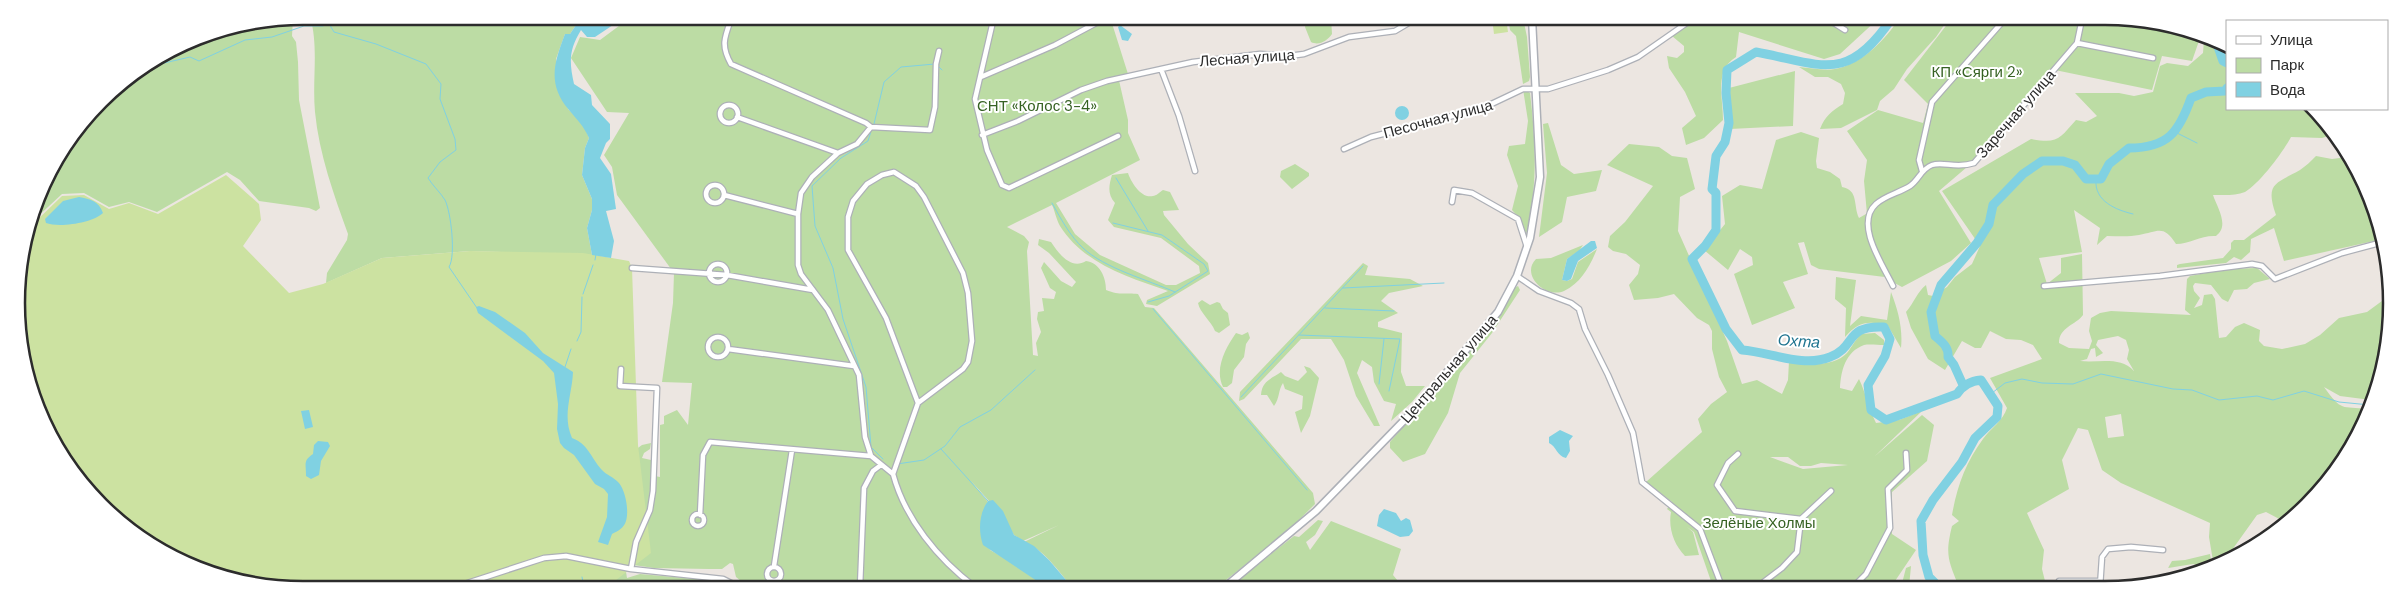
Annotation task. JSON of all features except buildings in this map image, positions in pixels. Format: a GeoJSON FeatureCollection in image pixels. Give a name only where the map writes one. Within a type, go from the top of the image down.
{"type":"FeatureCollection","features":[{"type":"Feature","properties":{"kind":"street"},"geometry":{"type":"LineString","coordinates":[[729,25],[724,41],[725,53],[731,64],[872,127],[930,130],[935,107],[936,64],[940,52]]}},
{"type":"Feature","properties":{"kind":"street"},"geometry":{"type":"LineString","coordinates":[[993,25],[975,100],[988,155],[1002,185],[1009,188],[1118,136]]}},
{"type":"Feature","properties":{"kind":"street"},"geometry":{"type":"LineString","coordinates":[[981,77],[1055,46],[1093,25]]}},
{"type":"Feature","properties":{"kind":"street","name":"Лесная улица"},"geometry":{"type":"LineString","coordinates":[[982,135],[1018,121],[1094,85],[1161,71],[1193,62],[1251,55],[1289,56],[1304,54],[1349,37],[1395,31],[1405,25]]}},
{"type":"Feature","properties":{"kind":"street","name":"Центральная улица"},"geometry":{"type":"LineString","coordinates":[[1232,581],[1309,517],[1372,455],[1460,359],[1498,312],[1517,276],[1527,249],[1538,200],[1540,177],[1532,25]]}},
{"type":"Feature","properties":{"kind":"street","name":"Песочная улица"},"geometry":{"type":"LineString","coordinates":[[1344,149],[1371,137],[1483,108],[1523,89],[1548,90],[1566,85],[1633,60],[1684,25]]}},
{"type":"Feature","properties":{"kind":"street"},"geometry":{"type":"LineString","coordinates":[[1837,25],[1845,30]]}},
{"type":"Feature","properties":{"kind":"street"},"geometry":{"type":"LineString","coordinates":[[1892,286],[1870,239],[1867,228],[1868,216],[1874,206],[1882,200],[1912,185],[1922,171],[1919,160],[1932,102],[1999,25]]}},
{"type":"Feature","properties":{"kind":"street","name":"Заречная улица"},"geometry":{"type":"LineString","coordinates":[[1922,171],[1933,164],[1962,167],[1974,163],[2077,43],[2081,25]]}},
{"type":"Feature","properties":{"kind":"street"},"geometry":{"type":"LineString","coordinates":[[2077,43],[2153,58]]}},
{"type":"Feature","properties":{"kind":"street"},"geometry":{"type":"LineString","coordinates":[[1161,71],[1179,116],[1195,171]]}},
{"type":"Feature","properties":{"kind":"street"},"geometry":{"type":"LineString","coordinates":[[730,105],[735,108],[737,117],[734,121],[724,122],[721,118],[721,109],[730,105]]}},
{"type":"Feature","properties":{"kind":"street"},"geometry":{"type":"LineString","coordinates":[[737,117],[838,153]]}},
{"type":"Feature","properties":{"kind":"street"},"geometry":{"type":"LineString","coordinates":[[870,456],[865,437],[859,375],[828,310],[801,274],[798,265],[798,214],[801,193],[807,184],[838,153],[857,144],[872,127]]}},
{"type":"Feature","properties":{"kind":"street"},"geometry":{"type":"LineString","coordinates":[[893,474],[918,403],[962,369],[968,362],[972,341],[968,293],[963,273],[924,197],[916,186],[894,172],[882,175],[867,184],[853,200],[848,217],[848,250],[886,318],[918,403]]}},
{"type":"Feature","properties":{"kind":"street"},"geometry":{"type":"LineString","coordinates":[[716,185],[723,189],[724,195],[722,201],[714,204],[710,202],[706,195],[708,187],[716,185]]}},
{"type":"Feature","properties":{"kind":"street"},"geometry":{"type":"LineString","coordinates":[[1452,202],[1454,190],[1472,193],[1518,219],[1527,249]]}},
{"type":"Feature","properties":{"kind":"street"},"geometry":{"type":"LineString","coordinates":[[724,195],[798,214]]}},
{"type":"Feature","properties":{"kind":"street"},"geometry":{"type":"LineString","coordinates":[[2044,286],[2252,264],[2262,266],[2275,279],[2342,253],[2377,244]]}},
{"type":"Feature","properties":{"kind":"street"},"geometry":{"type":"LineString","coordinates":[[717,263],[727,269],[727,274],[724,280],[719,282],[713,281],[709,273],[712,266],[717,263]]}},
{"type":"Feature","properties":{"kind":"street"},"geometry":{"type":"LineString","coordinates":[[632,268],[727,274],[813,290]]}},
{"type":"Feature","properties":{"kind":"street"},"geometry":{"type":"LineString","coordinates":[[1517,276],[1539,291],[1571,303],[1579,309],[1585,329],[1608,375],[1633,433],[1642,482],[1700,530],[1720,581]]}},
{"type":"Feature","properties":{"kind":"street"},"geometry":{"type":"LineString","coordinates":[[714,338],[719,338],[724,340],[728,349],[722,356],[717,357],[712,355],[708,346],[714,338]]}},
{"type":"Feature","properties":{"kind":"street"},"geometry":{"type":"LineString","coordinates":[[728,349],[854,366]]}},
{"type":"Feature","properties":{"kind":"street"},"geometry":{"type":"LineString","coordinates":[[621,370],[620,386],[657,388],[653,491],[650,510],[636,542],[631,568]]}},
{"type":"Feature","properties":{"kind":"street"},"geometry":{"type":"LineString","coordinates":[[700,515],[703,455],[710,442],[870,456],[893,474],[908,513],[944,559],[968,581]]}},
{"type":"Feature","properties":{"kind":"street"},"geometry":{"type":"LineString","coordinates":[[774,566],[792,450]]}},
{"type":"Feature","properties":{"kind":"street"},"geometry":{"type":"LineString","coordinates":[[1859,581],[1866,574],[1890,528],[1888,489],[1908,470],[1906,453]]}},
{"type":"Feature","properties":{"kind":"street"},"geometry":{"type":"LineString","coordinates":[[1738,454],[1728,463],[1716,485],[1736,511],[1801,520]]}},
{"type":"Feature","properties":{"kind":"street"},"geometry":{"type":"LineString","coordinates":[[860,581],[864,488],[874,471],[881,465]]}},
{"type":"Feature","properties":{"kind":"street"},"geometry":{"type":"LineString","coordinates":[[1765,581],[1782,568],[1796,552],[1801,520],[1831,491]]}},
{"type":"Feature","properties":{"kind":"street"},"geometry":{"type":"LineString","coordinates":[[2059,581],[2100,581],[2102,557],[2108,549],[2131,547],[2163,550]]}},
{"type":"Feature","properties":{"kind":"street"},"geometry":{"type":"LineString","coordinates":[[473,581],[544,558],[566,556],[631,568],[727,581]]}},
{"type":"Feature","properties":{"kind":"green space"},"geometry":{"type":"Polygon","coordinates":[[[312,25],[576,25],[570,34],[565,34],[556,59],[568,109],[583,123],[589,138],[585,148],[582,175],[592,199],[592,210],[587,228],[592,255],[470,251],[382,258],[326,283],[327,273],[347,240],[348,234],[328,174],[317,128],[314,100],[315,52],[312,25]]]}},
{"type":"Feature","properties":{"kind":"green space","name":"СНТ «Колос 3-4»"},"geometry":{"type":"Polygon","coordinates":[[[620,25],[1113,25],[1128,74],[1118,76],[1128,120],[1128,133],[1140,160],[1056,203],[1075,234],[1100,255],[1166,285],[1176,285],[1200,273],[1199,266],[1161,238],[1114,227],[1108,220],[1115,203],[1110,193],[1112,175],[1128,173],[1131,181],[1144,195],[1155,195],[1163,190],[1170,192],[1179,210],[1163,211],[1164,215],[1188,244],[1208,263],[1210,274],[1157,306],[1146,304],[1147,300],[1168,291],[1123,274],[1094,260],[1070,239],[1060,226],[1052,205],[1007,227],[1024,236],[1029,242],[1027,251],[1033,355],[1038,356],[1036,343],[1041,332],[1037,319],[1038,312],[1044,311],[1042,298],[1054,299],[1056,292],[1050,288],[1041,268],[1044,262],[1061,281],[1072,287],[1076,282],[1049,253],[1038,245],[1039,239],[1051,242],[1062,256],[1070,262],[1075,264],[1086,261],[1095,265],[1101,271],[1105,280],[1106,290],[1138,294],[1145,307],[1154,308],[1313,493],[1315,504],[1287,532],[1225,581],[1067,581],[1045,556],[1024,542],[1059,525],[1023,541],[1014,535],[993,501],[989,501],[971,481],[988,502],[983,519],[990,550],[1039,581],[741,581],[736,577],[733,564],[730,563],[722,569],[709,569],[654,568],[620,563],[635,450],[642,445],[651,443],[650,449],[644,453],[642,458],[651,460],[655,476],[660,477],[660,425],[664,424],[664,416],[677,410],[688,425],[692,383],[662,382],[673,303],[674,273],[617,195],[612,167],[604,155],[629,113],[607,112],[571,58],[580,37],[600,40],[620,25]]]}},
{"type":"Feature","properties":{"kind":"green space"},"geometry":{"type":"Polygon","coordinates":[[[1305,25],[1331,25],[1332,34],[1323,42],[1311,42],[1305,25]]]}},
{"type":"Feature","properties":{"kind":"green space"},"geometry":{"type":"Polygon","coordinates":[[[1493,25],[1507,25],[1508,32],[1494,34],[1493,25]]]}},
{"type":"Feature","properties":{"kind":"green space"},"geometry":{"type":"Polygon","coordinates":[[[1509,25],[1524,25],[1530,77],[1529,81],[1523,84],[1516,36],[1510,30],[1509,25]]]}},
{"type":"Feature","properties":{"kind":"green space"},"geometry":{"type":"Polygon","coordinates":[[[1687,25],[1871,25],[1840,54],[1824,59],[1739,32],[1736,57],[1729,63],[1722,77],[1723,120],[1704,138],[1686,145],[1682,128],[1696,116],[1685,92],[1669,68],[1667,56],[1677,58],[1684,52],[1684,46],[1672,36],[1687,25]]]}},
{"type":"Feature","properties":{"kind":"green space"},"geometry":{"type":"Polygon","coordinates":[[[1944,25],[1907,69],[1894,89],[1880,101],[1877,110],[1841,128],[1820,129],[1829,114],[1843,104],[1845,93],[1841,84],[1828,77],[1815,77],[1799,67],[1831,70],[1844,67],[1872,50],[1894,26],[1944,25]]]}},
{"type":"Feature","properties":{"kind":"green space","name":"КП «Сярги 2»"},"geometry":{"type":"Polygon","coordinates":[[[1947,25],[2105,25],[2141,27],[2177,34],[2199,42],[2192,61],[2162,56],[2152,90],[2050,69],[1967,167],[1939,191],[1971,243],[1951,261],[1902,287],[1889,280],[1868,239],[1865,228],[1867,214],[1864,181],[1867,160],[1847,131],[1878,110],[1923,123],[1928,104],[1904,80],[1947,25]]]}},
{"type":"Feature","properties":{"kind":"green space"},"geometry":{"type":"Polygon","coordinates":[[[293,26],[292,36],[296,42],[298,62],[299,100],[320,208],[316,211],[309,208],[259,201],[240,180],[227,172],[157,212],[129,202],[109,207],[84,193],[62,194],[40,215],[62,164],[82,134],[106,106],[134,82],[164,62],[197,46],[249,30],[293,26]]]}},
{"type":"Feature","properties":{"kind":"green space"},"geometry":{"type":"Polygon","coordinates":[[[2204,43],[2226,53],[2226,110],[2305,110],[2328,136],[2322,138],[2291,137],[2271,167],[2251,188],[2238,194],[2213,195],[2222,222],[2220,232],[2216,236],[2176,244],[2164,232],[2156,231],[2135,236],[2107,236],[2097,245],[2100,228],[2074,210],[2082,252],[2039,258],[2047,284],[2061,273],[2061,258],[2082,254],[2083,315],[2062,333],[2059,343],[2069,348],[2089,349],[2092,341],[2089,331],[2091,318],[2100,313],[2111,311],[2191,315],[2185,310],[2187,279],[2190,276],[2227,269],[2257,268],[2270,279],[2254,283],[2247,289],[2234,290],[2228,302],[2222,299],[2211,285],[2195,283],[2193,286],[2194,291],[2200,298],[2194,308],[2202,305],[2204,295],[2212,294],[2215,299],[2219,338],[2226,337],[2235,327],[2244,323],[2260,330],[2259,341],[2264,346],[2282,349],[2305,344],[2320,335],[2339,318],[2367,312],[2383,300],[2378,357],[2365,399],[2340,396],[2324,387],[2339,404],[2362,409],[2346,442],[2326,472],[2302,500],[2280,519],[2266,512],[2257,515],[2232,550],[2213,559],[2209,537],[2210,523],[2121,483],[2102,470],[2088,430],[2078,428],[2062,460],[2069,489],[2027,513],[2044,550],[2042,569],[2045,581],[1957,581],[1948,551],[1952,526],[1959,521],[1952,515],[1957,494],[1963,475],[1972,457],[1983,439],[2003,417],[2007,408],[1990,378],[2042,359],[2033,345],[2021,340],[2006,339],[1990,331],[1981,348],[1975,348],[1962,341],[1945,370],[1928,359],[1911,328],[1906,312],[1926,285],[1928,295],[1933,296],[1947,287],[1955,277],[1972,264],[1980,246],[1942,191],[2031,139],[2053,140],[2061,136],[2076,120],[2086,122],[2097,116],[2075,93],[2119,93],[2134,96],[2153,92],[2160,66],[2167,63],[2188,66],[2203,53],[2204,43]],[[2118,336],[2098,340],[2096,345],[2103,353],[2096,357],[2095,348],[2091,349],[2087,359],[2080,361],[2122,363],[2134,371],[2127,359],[2129,350],[2126,340],[2118,336]],[[2121,414],[2105,417],[2108,438],[2124,436],[2121,414]]]}},
{"type":"Feature","properties":{"kind":"green space"},"geometry":{"type":"Polygon","coordinates":[[[1795,71],[1793,126],[1730,129],[1729,88],[1795,71]]]}},
{"type":"Feature","properties":{"kind":"green space"},"geometry":{"type":"Polygon","coordinates":[[[1523,89],[1530,93],[1535,147],[1533,199],[1526,235],[1521,220],[1512,210],[1518,186],[1507,155],[1509,146],[1525,144],[1528,121],[1523,89]]]}},
{"type":"Feature","properties":{"kind":"green space"},"geometry":{"type":"Polygon","coordinates":[[[1548,123],[1561,165],[1574,174],[1602,170],[1596,191],[1567,197],[1562,222],[1539,237],[1547,173],[1543,124],[1548,123]]]}},
{"type":"Feature","properties":{"kind":"green space"},"geometry":{"type":"Polygon","coordinates":[[[1801,132],[1819,138],[1817,168],[1830,172],[1840,179],[1842,187],[1851,191],[1855,199],[1859,218],[1866,214],[1868,239],[1885,277],[1819,269],[1811,265],[1804,242],[1798,243],[1808,274],[1783,282],[1795,308],[1752,325],[1734,274],[1753,265],[1752,257],[1740,249],[1728,270],[1704,250],[1725,224],[1722,196],[1740,185],[1762,189],[1776,140],[1801,132]]]}},
{"type":"Feature","properties":{"kind":"green space","name":"Зелёные Холмы"},"geometry":{"type":"Polygon","coordinates":[[[1629,144],[1659,147],[1672,156],[1687,158],[1695,189],[1680,197],[1678,231],[1727,341],[1742,384],[1757,380],[1782,394],[1788,380],[1789,361],[1819,364],[1834,361],[1847,353],[1861,334],[1875,333],[1884,340],[1884,345],[1864,345],[1852,352],[1843,369],[1840,388],[1852,391],[1859,379],[1876,423],[1899,420],[1922,411],[1874,457],[1922,415],[1934,425],[1927,461],[1892,492],[1892,534],[1916,550],[1895,581],[1711,581],[1694,532],[1687,527],[1693,532],[1699,555],[1685,556],[1678,547],[1671,530],[1671,512],[1667,509],[1672,502],[1646,482],[1702,432],[1698,419],[1711,404],[1727,392],[1719,377],[1712,349],[1712,331],[1709,325],[1697,318],[1674,294],[1658,298],[1634,300],[1629,285],[1638,274],[1640,265],[1626,254],[1613,251],[1608,247],[1610,236],[1625,222],[1653,186],[1607,165],[1629,144]],[[1770,457],[1803,469],[1848,465],[1821,463],[1811,466],[1800,466],[1788,457],[1770,457]]]}},
{"type":"Feature","properties":{"kind":"green space"},"geometry":{"type":"Polygon","coordinates":[[[2316,156],[2332,159],[2342,158],[2362,197],[2376,241],[2284,261],[2274,228],[2251,239],[2250,252],[2241,260],[2234,257],[2226,263],[2177,268],[2177,265],[2180,264],[2223,258],[2231,249],[2231,243],[2234,240],[2244,240],[2276,215],[2272,196],[2274,186],[2302,168],[2316,156]]]}},
{"type":"Feature","properties":{"kind":"green space"},"geometry":{"type":"Polygon","coordinates":[[[1295,164],[1309,173],[1309,176],[1292,189],[1280,177],[1281,171],[1295,164]]]}},
{"type":"Feature","properties":{"kind":"green space"},"geometry":{"type":"Polygon","coordinates":[[[226,175],[259,204],[261,220],[243,246],[289,293],[323,284],[382,258],[470,251],[583,253],[629,261],[632,268],[638,445],[651,553],[615,581],[303,581],[267,579],[231,572],[197,560],[164,544],[134,524],[106,500],[82,472],[62,442],[46,409],[34,375],[27,339],[25,303],[27,267],[38,219],[62,196],[84,195],[109,209],[129,203],[158,214],[226,175]]]}},
{"type":"Feature","properties":{"kind":"green space"},"geometry":{"type":"Polygon","coordinates":[[[1583,245],[1579,251],[1567,259],[1562,280],[1572,279],[1578,262],[1597,249],[1588,268],[1570,288],[1557,293],[1543,289],[1537,284],[1531,272],[1532,265],[1536,259],[1551,258],[1583,245]]]}},
{"type":"Feature","properties":{"kind":"green space"},"geometry":{"type":"Polygon","coordinates":[[[1363,263],[1368,266],[1365,275],[1410,279],[1423,286],[1389,293],[1381,301],[1398,313],[1378,322],[1378,327],[1402,333],[1401,372],[1406,386],[1425,386],[1412,402],[1391,421],[1396,404],[1384,401],[1374,382],[1372,367],[1362,360],[1357,373],[1380,426],[1374,426],[1356,396],[1344,360],[1331,339],[1301,339],[1244,399],[1239,401],[1240,392],[1363,263]]]}},
{"type":"Feature","properties":{"kind":"green space"},"geometry":{"type":"Polygon","coordinates":[[[1836,277],[1856,280],[1850,326],[1861,316],[1887,320],[1891,292],[1899,319],[1901,348],[1888,326],[1881,324],[1869,323],[1859,325],[1845,337],[1846,308],[1835,299],[1836,277]]]}},
{"type":"Feature","properties":{"kind":"green space"},"geometry":{"type":"Polygon","coordinates":[[[1518,286],[1520,290],[1492,333],[1460,373],[1448,413],[1425,454],[1403,462],[1390,448],[1390,442],[1487,330],[1514,288],[1518,286]]]}},
{"type":"Feature","properties":{"kind":"green space"},"geometry":{"type":"Polygon","coordinates":[[[1202,300],[1210,305],[1217,302],[1220,303],[1228,313],[1230,325],[1219,333],[1215,331],[1199,307],[1198,303],[1202,300]]]}},
{"type":"Feature","properties":{"kind":"green space"},"geometry":{"type":"Polygon","coordinates":[[[1248,332],[1250,338],[1246,344],[1244,357],[1234,370],[1232,383],[1227,387],[1223,387],[1220,373],[1225,351],[1236,333],[1242,335],[1248,332]]]}},
{"type":"Feature","properties":{"kind":"green space"},"geometry":{"type":"Polygon","coordinates":[[[1304,366],[1310,368],[1319,378],[1310,416],[1301,433],[1295,412],[1302,409],[1303,396],[1285,389],[1283,383],[1274,406],[1267,395],[1261,395],[1265,383],[1281,372],[1285,376],[1298,381],[1307,372],[1304,366]]]}},
{"type":"Feature","properties":{"kind":"green space"},"geometry":{"type":"Polygon","coordinates":[[[1318,520],[1323,521],[1315,535],[1306,542],[1310,550],[1331,521],[1401,549],[1393,575],[1398,581],[1237,581],[1294,536],[1299,537],[1318,520]]]}},
{"type":"Feature","properties":{"kind":"green space"},"geometry":{"type":"Polygon","coordinates":[[[2210,554],[2211,560],[2197,565],[2168,568],[2172,561],[2210,554]]]}},
{"type":"Feature","properties":{"kind":"green space"},"geometry":{"type":"Polygon","coordinates":[[[1911,566],[1910,581],[1903,581],[1906,568],[1911,566]]]}},
{"type":"Feature","properties":{"kind":"green space"},"geometry":{"type":"Polygon","coordinates":[[[626,572],[627,578],[640,574],[710,581],[565,581],[626,572]]]}},
{"type":"Feature","properties":{"kind":"water"},"geometry":{"type":"Polygon","coordinates":[[[576,25],[613,25],[595,37],[587,37],[581,30],[574,44],[571,56],[574,84],[591,95],[592,105],[610,124],[610,139],[606,143],[600,158],[611,174],[616,209],[606,211],[614,241],[611,258],[592,255],[587,228],[592,210],[592,199],[582,175],[585,148],[589,138],[562,100],[555,82],[558,54],[565,34],[570,34],[576,25]]]}},
{"type":"Feature","properties":{"kind":"water"},"geometry":{"type":"Polygon","coordinates":[[[1120,25],[1132,34],[1128,41],[1122,40],[1118,27],[1120,25]]]}},
{"type":"Feature","properties":{"kind":"water"},"geometry":{"type":"Polygon","coordinates":[[[1402,106],[1407,108],[1409,113],[1407,118],[1402,120],[1397,118],[1395,113],[1397,108],[1402,106]]]}},
{"type":"Feature","properties":{"kind":"water"},"geometry":{"type":"Polygon","coordinates":[[[79,197],[97,203],[103,213],[98,217],[76,224],[59,225],[46,223],[45,219],[63,201],[79,197]]]}},
{"type":"Feature","properties":{"kind":"water"},"geometry":{"type":"Polygon","coordinates":[[[1591,241],[1595,241],[1597,248],[1578,261],[1571,279],[1567,281],[1562,280],[1567,259],[1591,241]]]}},
{"type":"Feature","properties":{"kind":"water"},"geometry":{"type":"Polygon","coordinates":[[[479,306],[495,312],[525,333],[543,353],[573,372],[568,405],[569,430],[572,438],[582,444],[601,469],[619,483],[626,502],[627,517],[625,523],[612,534],[608,545],[598,542],[607,517],[608,494],[604,489],[595,484],[574,455],[560,443],[557,429],[558,404],[554,373],[543,361],[478,313],[476,307],[479,306]]]}},
{"type":"Feature","properties":{"kind":"water"},"geometry":{"type":"Polygon","coordinates":[[[309,410],[313,427],[305,429],[301,411],[309,410]]]}},
{"type":"Feature","properties":{"kind":"water"},"geometry":{"type":"Polygon","coordinates":[[[1560,430],[1573,436],[1569,441],[1570,451],[1566,458],[1549,443],[1549,437],[1560,430]]]}},
{"type":"Feature","properties":{"kind":"water"},"geometry":{"type":"Polygon","coordinates":[[[318,441],[328,442],[330,446],[321,461],[319,475],[311,479],[306,476],[306,463],[313,454],[314,445],[318,441]]]}},
{"type":"Feature","properties":{"kind":"water"},"geometry":{"type":"Polygon","coordinates":[[[993,500],[1003,511],[1014,535],[1034,546],[1067,581],[1037,581],[983,545],[980,534],[981,517],[988,501],[993,500]]]}},
{"type":"Feature","properties":{"kind":"water"},"geometry":{"type":"Polygon","coordinates":[[[1384,509],[1396,513],[1401,521],[1406,518],[1410,520],[1413,531],[1409,536],[1400,537],[1377,526],[1379,515],[1384,509]]]}},
{"type":"Feature","properties":{"kind":"waterway"},"geometry":{"type":"LineString","coordinates":[[162,64],[190,57],[199,61],[245,40],[272,37],[304,26],[324,25]]}},
{"type":"Feature","properties":{"kind":"waterway"},"geometry":{"type":"LineString","coordinates":[[330,25],[334,32],[376,44],[426,64],[441,84],[440,99],[455,139],[456,150],[440,162],[428,178],[445,200],[449,214],[452,234],[452,254],[449,267],[477,308]]}},
{"type":"Feature","properties":{"kind":"waterway","name":"Охта"},"geometry":{"type":"LineString","coordinates":[[1887,25],[1876,39],[1861,53],[1846,61],[1831,65],[1816,64],[1756,52],[1727,70],[1726,93],[1729,123],[1725,142],[1716,156],[1712,189],[1716,193],[1716,230],[1705,246],[1692,259],[1726,329],[1742,350],[1798,360],[1820,360],[1838,353],[1862,329],[1884,327],[1890,339],[1885,356],[1868,385],[1871,410],[1886,420],[1957,394],[1967,384],[1981,380],[1998,406],[1997,417],[1975,438],[1962,462],[1933,500],[1921,521],[1923,555],[1929,577],[1933,581]]}},
{"type":"Feature","properties":{"kind":"waterway"},"geometry":{"type":"LineString","coordinates":[[2219,50],[2223,61],[2226,62]]}},
{"type":"Feature","properties":{"kind":"waterway"},"geometry":{"type":"LineString","coordinates":[[874,124],[884,82],[901,67],[935,64]]}},
{"type":"Feature","properties":{"kind":"waterway"},"geometry":{"type":"LineString","coordinates":[[938,66],[942,70]]}},
{"type":"Feature","properties":{"kind":"waterway"},"geometry":{"type":"LineString","coordinates":[[1963,385],[1954,365],[1948,357],[1946,348],[1935,336],[1931,312],[1941,285],[1977,243],[1989,224],[1993,205],[2023,174],[2042,161],[2063,161],[2075,165],[2086,179],[2101,179],[2109,164],[2129,148],[2153,145],[2170,136],[2182,120],[2191,98],[2206,92],[2226,90]]}},
{"type":"Feature","properties":{"kind":"waterway"},"geometry":{"type":"LineString","coordinates":[[872,128],[868,141],[841,158],[812,186],[815,226],[833,268],[843,319],[866,387],[871,447],[883,459]]}},
{"type":"Feature","properties":{"kind":"waterway"},"geometry":{"type":"LineString","coordinates":[[2175,132],[2197,143]]}},
{"type":"Feature","properties":{"kind":"waterway"},"geometry":{"type":"LineString","coordinates":[[1116,178],[1148,231]]}},
{"type":"Feature","properties":{"kind":"waterway"},"geometry":{"type":"LineString","coordinates":[[2096,180],[2096,187],[2102,199],[2113,207],[2133,214]]}},
{"type":"Feature","properties":{"kind":"waterway"},"geometry":{"type":"LineString","coordinates":[[1052,203],[1074,238],[1092,255],[1114,268],[1175,292]]}},
{"type":"Feature","properties":{"kind":"waterway"},"geometry":{"type":"LineString","coordinates":[[1113,223],[1162,235],[1204,264],[1208,271],[1169,296],[1148,302]]}},
{"type":"Feature","properties":{"kind":"waterway"},"geometry":{"type":"LineString","coordinates":[[595,260],[596,254]]}},
{"type":"Feature","properties":{"kind":"waterway"},"geometry":{"type":"LineString","coordinates":[[583,294],[593,265]]}},
{"type":"Feature","properties":{"kind":"waterway"},"geometry":{"type":"LineString","coordinates":[[1241,397],[1363,266]]}},
{"type":"Feature","properties":{"kind":"waterway"},"geometry":{"type":"LineString","coordinates":[[1343,288],[1444,283]]}},
{"type":"Feature","properties":{"kind":"waterway"},"geometry":{"type":"LineString","coordinates":[[577,341],[581,332],[582,297]]}},
{"type":"Feature","properties":{"kind":"waterway"},"geometry":{"type":"LineString","coordinates":[[1325,308],[1394,311]]}},
{"type":"Feature","properties":{"kind":"waterway"},"geometry":{"type":"LineString","coordinates":[[1153,309],[1307,490]]}},
{"type":"Feature","properties":{"kind":"waterway"},"geometry":{"type":"LineString","coordinates":[[1299,335],[1400,339],[1389,391]]}},
{"type":"Feature","properties":{"kind":"waterway"},"geometry":{"type":"LineString","coordinates":[[1379,384],[1384,339]]}},
{"type":"Feature","properties":{"kind":"waterway"},"geometry":{"type":"LineString","coordinates":[[565,367],[571,349]]}},
{"type":"Feature","properties":{"kind":"waterway"},"geometry":{"type":"LineString","coordinates":[[897,464],[924,460],[945,446],[960,427],[991,410],[1035,370]]}},
{"type":"Feature","properties":{"kind":"waterway"},"geometry":{"type":"LineString","coordinates":[[1992,393],[2005,383],[2022,379],[2042,383],[2073,384],[2101,374],[2173,389],[2192,390],[2219,400],[2257,396],[2273,400],[2304,391],[2339,402],[2364,404]]}},
{"type":"Feature","properties":{"kind":"waterway"},"geometry":{"type":"LineString","coordinates":[[941,449],[988,501]]}},
{"type":"Feature","properties":{"kind":"waterway"},"geometry":{"type":"LineString","coordinates":[[582,577],[583,581]]}}]}
